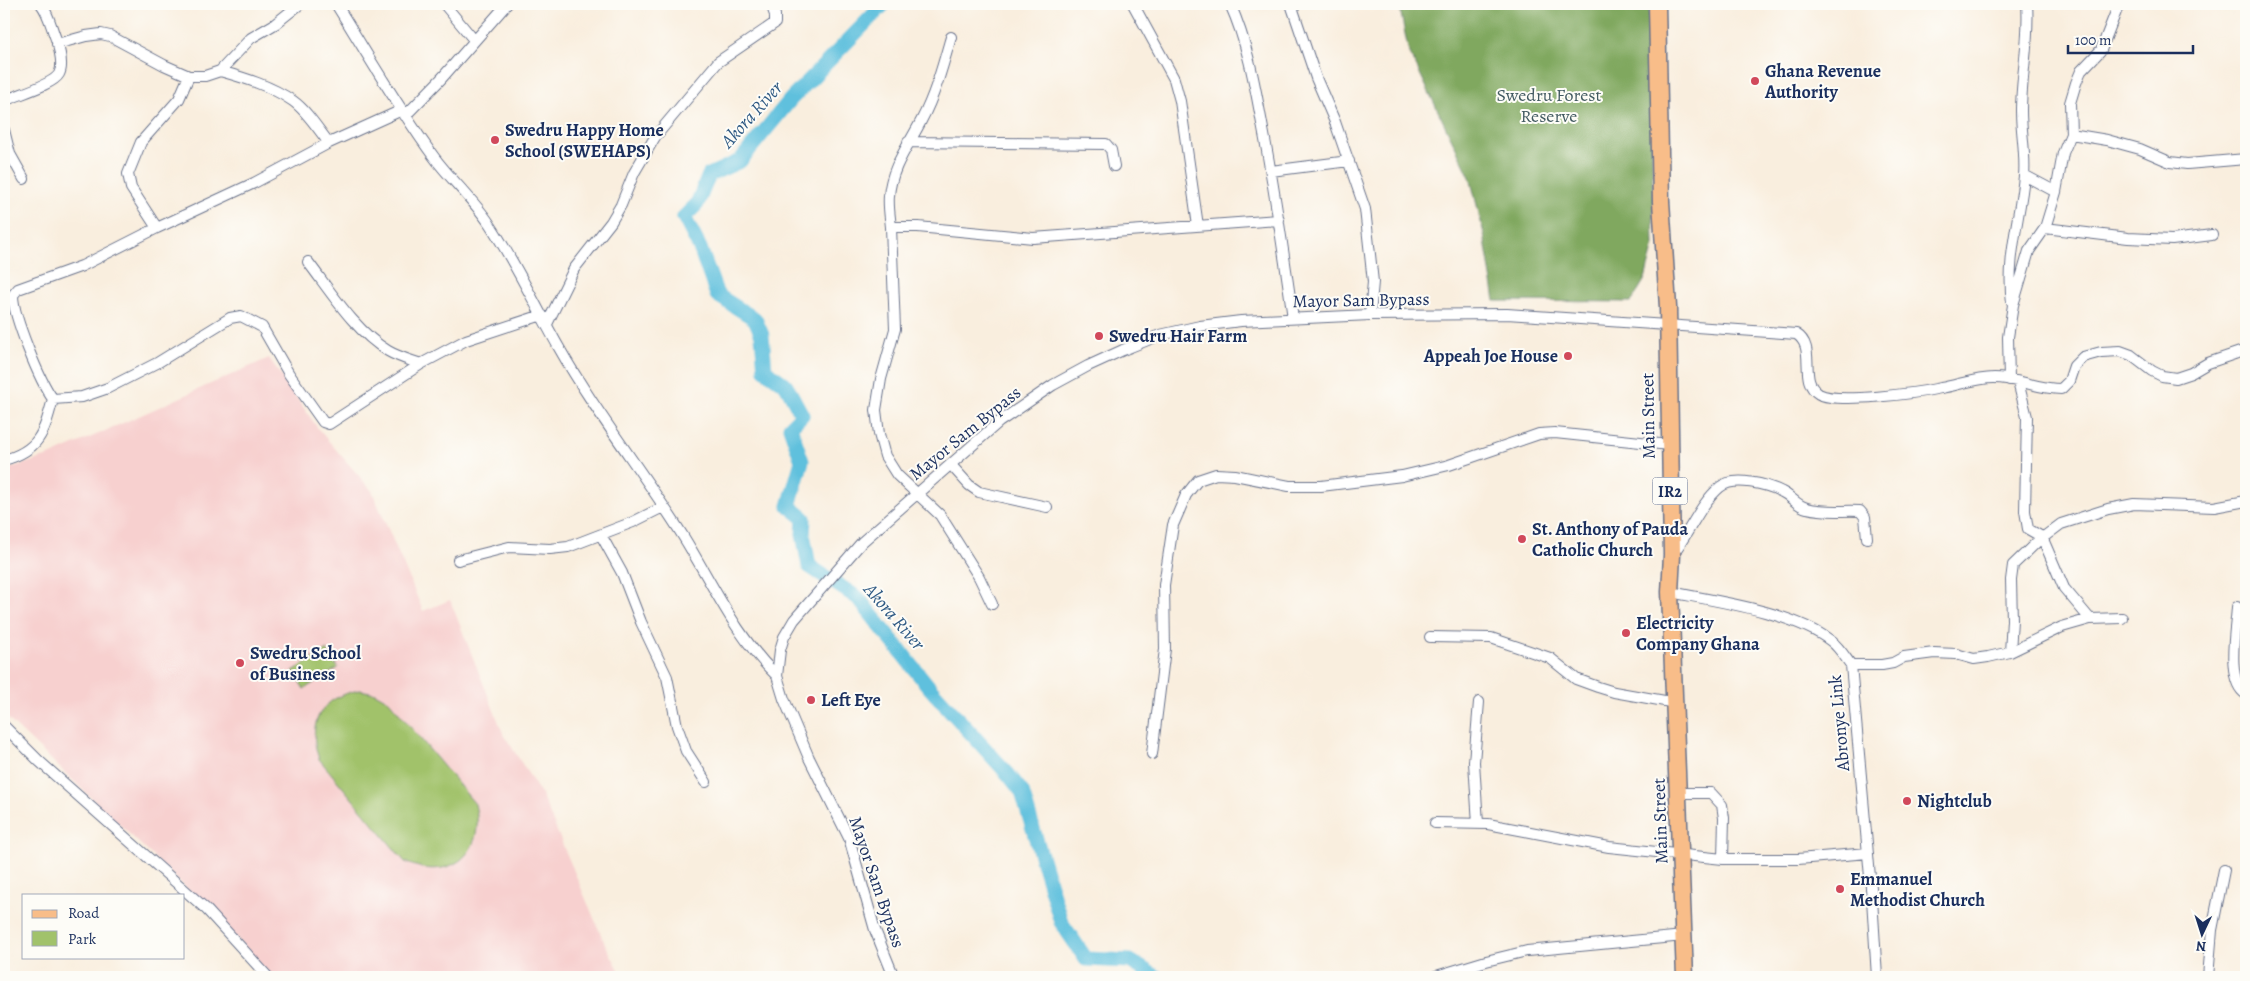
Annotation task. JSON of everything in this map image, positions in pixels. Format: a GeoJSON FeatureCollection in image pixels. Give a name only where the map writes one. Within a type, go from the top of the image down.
{"type":"FeatureCollection","features":[{"type":"Feature","properties":{"kind":"main road","name":"Main Street"},"geometry":{"type":"LineString","coordinates":[[1657,4],[1661,201],[1666,271],[1672,556],[1670,592],[1686,977]]}},
{"type":"Feature","properties":{"kind":"street"},"geometry":{"type":"LineString","coordinates":[[4,101],[50,82],[59,74],[61,64],[57,44],[50,21],[41,4]]}},
{"type":"Feature","properties":{"kind":"street"},"geometry":{"type":"LineString","coordinates":[[57,44],[101,34],[110,36],[188,76],[205,76],[220,71],[251,38],[275,24],[300,4]]}},
{"type":"Feature","properties":{"kind":"street"},"geometry":{"type":"LineString","coordinates":[[336,4],[403,113],[435,159],[488,221],[545,319],[558,346],[683,536],[721,604],[756,656],[777,676]]}},
{"type":"Feature","properties":{"kind":"street"},"geometry":{"type":"LineString","coordinates":[[444,4],[474,40]]}},
{"type":"Feature","properties":{"kind":"street"},"geometry":{"type":"LineString","coordinates":[[4,460],[12,458],[38,442],[46,426],[53,399],[37,371],[15,310],[13,295],[18,289],[82,266],[157,228],[254,183],[329,142],[403,113],[441,79],[507,4]]}},
{"type":"Feature","properties":{"kind":"street"},"geometry":{"type":"LineString","coordinates":[[53,399],[82,397],[108,388],[157,363],[230,318],[241,316],[262,327],[294,381],[323,422],[329,424],[421,364],[466,340],[545,319],[574,269],[611,222],[621,205],[634,173],[655,137],[718,62],[775,24],[775,15],[771,4]]}},
{"type":"Feature","properties":{"kind":"street"},"geometry":{"type":"LineString","coordinates":[[1134,4],[1174,78],[1180,101],[1198,226]]}},
{"type":"Feature","properties":{"kind":"street"},"geometry":{"type":"LineString","coordinates":[[1230,4],[1246,46],[1271,171],[1293,318]]}},
{"type":"Feature","properties":{"kind":"street"},"geometry":{"type":"LineString","coordinates":[[1291,4],[1316,78],[1350,161],[1365,209],[1373,282],[1370,315]]}},
{"type":"Feature","properties":{"kind":"street"},"geometry":{"type":"LineString","coordinates":[[2013,305],[2010,286],[2013,248],[2024,175],[2021,110],[2026,59],[2027,4]]}},
{"type":"Feature","properties":{"kind":"street"},"geometry":{"type":"LineString","coordinates":[[2090,619],[2064,588],[2042,537],[2028,529],[2025,511],[2027,417],[2014,381],[2008,338],[2013,305],[2029,251],[2045,228],[2056,192],[2064,153],[2071,134],[2070,103],[2076,83],[2081,71],[2101,50],[2120,4]]}},
{"type":"Feature","properties":{"kind":"street"},"geometry":{"type":"LineString","coordinates":[[951,37],[937,83],[924,114],[896,167],[889,195],[895,329],[881,379],[876,410],[879,434],[885,456],[897,475],[940,515],[992,604]]}},
{"type":"Feature","properties":{"kind":"street"},"geometry":{"type":"LineString","coordinates":[[220,71],[273,88],[293,101],[303,110],[329,142]]}},
{"type":"Feature","properties":{"kind":"street"},"geometry":{"type":"LineString","coordinates":[[157,228],[130,188],[128,174],[141,142],[179,99],[188,76]]}},
{"type":"Feature","properties":{"kind":"street"},"geometry":{"type":"LineString","coordinates":[[4,130],[10,154],[24,179]]}},
{"type":"Feature","properties":{"kind":"street"},"geometry":{"type":"LineString","coordinates":[[2071,134],[2140,148],[2170,162],[2204,163],[2246,159]]}},
{"type":"Feature","properties":{"kind":"street"},"geometry":{"type":"LineString","coordinates":[[908,142],[1106,144],[1111,150],[1114,166]]}},
{"type":"Feature","properties":{"kind":"street"},"geometry":{"type":"LineString","coordinates":[[1271,171],[1350,161]]}},
{"type":"Feature","properties":{"kind":"street"},"geometry":{"type":"LineString","coordinates":[[2024,175],[2041,182],[2056,192]]}},
{"type":"Feature","properties":{"kind":"street"},"geometry":{"type":"LineString","coordinates":[[891,227],[918,227],[1033,238],[1278,220]]}},
{"type":"Feature","properties":{"kind":"street"},"geometry":{"type":"LineString","coordinates":[[2045,228],[2163,240],[2212,235]]}},
{"type":"Feature","properties":{"kind":"street"},"geometry":{"type":"LineString","coordinates":[[308,262],[337,301],[365,332],[388,351],[421,364]]}},
{"type":"Feature","properties":{"kind":"street","name":"Mayor Sam Bypass"},"geometry":{"type":"LineString","coordinates":[[894,977],[874,930],[849,838],[809,758],[777,676],[780,650],[784,637],[794,620],[862,542],[999,422],[1053,385],[1088,366],[1160,335],[1200,326],[1241,320],[1370,315],[1507,314],[1796,334],[1804,338],[1807,347],[1809,382],[1814,390],[1832,398],[1912,392],[1993,378],[2014,381]]}},
{"type":"Feature","properties":{"kind":"street"},"geometry":{"type":"LineString","coordinates":[[2014,381],[2049,389],[2061,389],[2069,381],[2074,366],[2084,356],[2101,352],[2120,351],[2131,355],[2162,376],[2176,378],[2191,373],[2208,363],[2246,350]]}},
{"type":"Feature","properties":{"kind":"street"},"geometry":{"type":"LineString","coordinates":[[1152,754],[1165,649],[1164,585],[1173,525],[1186,495],[1198,480],[1216,474],[1235,475],[1289,486],[1321,486],[1402,476],[1448,464],[1539,434],[1555,433],[1669,446]]}},
{"type":"Feature","properties":{"kind":"street"},"geometry":{"type":"LineString","coordinates":[[952,465],[969,485],[979,492],[1047,507]]}},
{"type":"Feature","properties":{"kind":"street"},"geometry":{"type":"LineString","coordinates":[[1672,556],[1685,538],[1701,509],[1721,486],[1732,482],[1746,481],[1782,492],[1805,508],[1824,512],[1860,511],[1865,517],[1867,538]]}},
{"type":"Feature","properties":{"kind":"street"},"geometry":{"type":"LineString","coordinates":[[2010,652],[2013,565],[2017,559],[2042,537],[2061,524],[2108,509],[2134,504],[2214,507],[2246,501]]}},
{"type":"Feature","properties":{"kind":"street"},"geometry":{"type":"LineString","coordinates":[[458,560],[508,547],[550,549],[568,546],[601,535],[663,507]]}},
{"type":"Feature","properties":{"kind":"street"},"geometry":{"type":"LineString","coordinates":[[601,535],[622,572],[641,622],[667,677],[677,726],[686,751],[706,782]]}},
{"type":"Feature","properties":{"kind":"street","name":"Abronye Link"},"geometry":{"type":"LineString","coordinates":[[1670,592],[1777,617],[1817,632],[1833,642],[1851,665],[1877,977]]}},
{"type":"Feature","properties":{"kind":"street"},"geometry":{"type":"LineString","coordinates":[[2237,607],[2233,662],[2235,676],[2241,690],[2246,694]]}},
{"type":"Feature","properties":{"kind":"street"},"geometry":{"type":"LineString","coordinates":[[1851,665],[1882,665],[1893,663],[1904,657],[1934,652],[1956,654],[1974,659],[2010,652],[2062,626],[2090,619],[2122,618]]}},
{"type":"Feature","properties":{"kind":"street"},"geometry":{"type":"LineString","coordinates":[[1430,636],[1491,638],[1550,658],[1576,678],[1598,687],[1614,692],[1676,703]]}},
{"type":"Feature","properties":{"kind":"street"},"geometry":{"type":"LineString","coordinates":[[1478,824],[1474,762],[1479,702]]}},
{"type":"Feature","properties":{"kind":"street"},"geometry":{"type":"LineString","coordinates":[[4,726],[46,767],[206,909],[268,977]]}},
{"type":"Feature","properties":{"kind":"street"},"geometry":{"type":"LineString","coordinates":[[1679,793],[1711,794],[1722,805],[1724,818],[1722,859]]}},
{"type":"Feature","properties":{"kind":"street"},"geometry":{"type":"LineString","coordinates":[[1435,823],[1478,824],[1538,832],[1608,847],[1722,859],[1798,859],[1868,853]]}},
{"type":"Feature","properties":{"kind":"street"},"geometry":{"type":"LineString","coordinates":[[2208,977],[2212,930],[2224,870]]}},
{"type":"Feature","properties":{"kind":"street"},"geometry":{"type":"LineString","coordinates":[[1433,977],[1527,951],[1684,936]]}},
{"type":"Feature","properties":{"kind":"shaded area","name":"Swedru School of Business"},"geometry":{"type":"Polygon","coordinates":[[[269,358],[319,430],[372,491],[423,611],[450,600],[503,733],[542,796],[605,944],[623,977],[272,977],[219,919],[4,715],[4,470],[49,456],[269,358]]]}},
{"type":"Feature","properties":{"kind":"green space","name":"Swedru Forest Reserve"},"geometry":{"type":"Polygon","coordinates":[[[1399,4],[1649,4],[1654,245],[1645,279],[1631,302],[1495,301],[1484,234],[1470,177],[1408,49],[1399,4]]]}},
{"type":"Feature","properties":{"kind":"green space"},"geometry":{"type":"Polygon","coordinates":[[[327,650],[338,668],[304,689],[293,671],[327,650]]]}},
{"type":"Feature","properties":{"kind":"green space"},"geometry":{"type":"Polygon","coordinates":[[[360,690],[375,693],[389,701],[475,804],[477,821],[475,837],[470,849],[461,859],[450,866],[437,869],[421,868],[405,862],[319,759],[314,734],[320,713],[326,705],[335,699],[347,693],[360,690]]]}},
{"type":"Feature","properties":{"kind":"waterway","name":"Akora River"},"geometry":{"type":"LineString","coordinates":[[884,4],[791,99],[740,161],[709,175],[697,204],[684,217],[700,248],[717,295],[755,319],[762,335],[765,370],[786,385],[802,415],[790,427],[802,461],[789,506],[804,518],[803,534],[809,566],[858,598],[929,687],[1022,792],[1061,922],[1086,959],[1130,961],[1156,977]]}},
{"type":"Feature","properties":{"kind":"place","name":"Ghana Revenue Authority"},"geometry":{"type":"Point","coordinates":[1755,81]}},
{"type":"Feature","properties":{"kind":"place","name":"Swedru Happy Home School (SWEHAPS)"},"geometry":{"type":"Point","coordinates":[495,140]}},
{"type":"Feature","properties":{"kind":"place","name":"Swedru Hair Farm"},"geometry":{"type":"Point","coordinates":[1099,336]}},
{"type":"Feature","properties":{"kind":"place","name":"Appeah Joe House"},"geometry":{"type":"Point","coordinates":[1568,356]}},
{"type":"Feature","properties":{"kind":"place","name":"St. Anthony of Pauda Catholic Church"},"geometry":{"type":"Point","coordinates":[1522,539]}},
{"type":"Feature","properties":{"kind":"place","name":"Electricity Company Ghana"},"geometry":{"type":"Point","coordinates":[1626,633]}},
{"type":"Feature","properties":{"kind":"place","name":"Swedru School of Business"},"geometry":{"type":"Point","coordinates":[240,663]}},
{"type":"Feature","properties":{"kind":"place","name":"Left Eye"},"geometry":{"type":"Point","coordinates":[811,700]}},
{"type":"Feature","properties":{"kind":"place","name":"Nightclub"},"geometry":{"type":"Point","coordinates":[1907,801]}},
{"type":"Feature","properties":{"kind":"place","name":"Emmanuel Methodist Church"},"geometry":{"type":"Point","coordinates":[1840,889]}}]}
